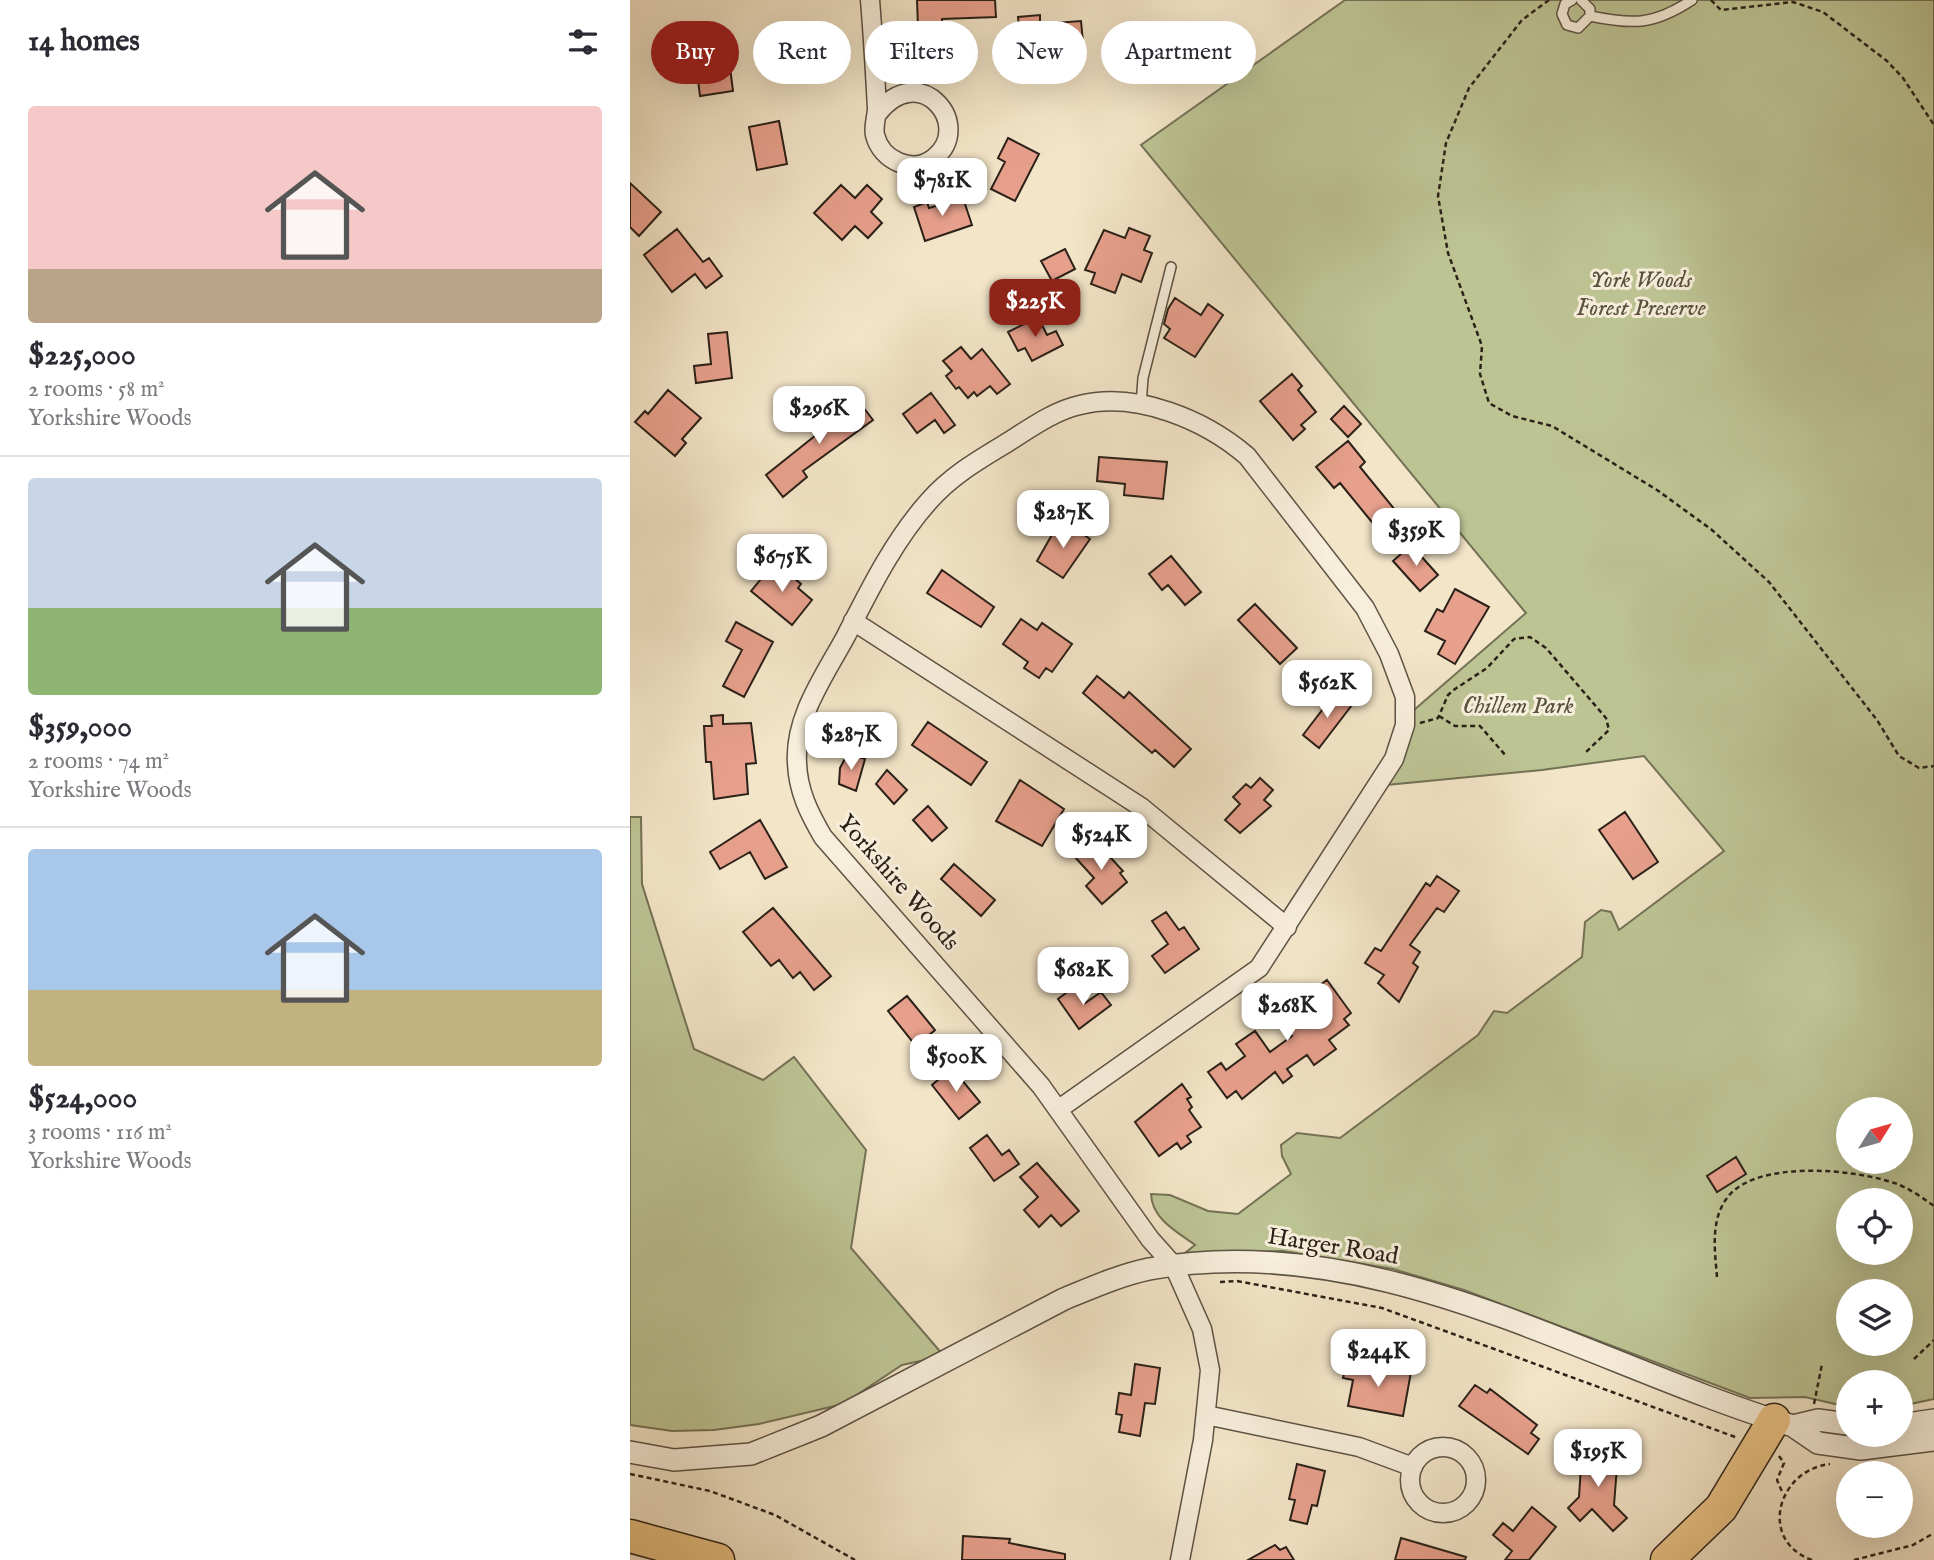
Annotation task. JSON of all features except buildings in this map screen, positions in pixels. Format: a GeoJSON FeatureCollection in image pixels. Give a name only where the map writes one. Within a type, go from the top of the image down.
{"type":"FeatureCollection","features":[{"type":"Feature","properties":{"kind":"highway"},"geometry":{"type":"LineString","coordinates":[[1667,1560],[1720,1508],[1776,1431]]}},
{"type":"Feature","properties":{"kind":"highway"},"geometry":{"type":"LineString","coordinates":[[630,1536],[718,1560]]}},
{"type":"Feature","properties":{"kind":"street"},"geometry":{"type":"LineString","coordinates":[[870,0],[877,114],[874,133],[882,151],[897,163],[916,165],[934,158],[946,143],[949,124],[941,106],[926,94],[907,91],[889,98],[877,114]]}},
{"type":"Feature","properties":{"kind":"street","name":"Yorkshire Woods"},"geometry":{"type":"LineString","coordinates":[[1059,1109],[1259,968],[1394,759],[1406,723],[1405,696],[1389,654],[1364,608],[1247,456],[1213,430],[1141,405],[1098,402],[1064,410],[948,480],[915,517],[893,549],[853,621],[804,714],[796,762],[803,801],[823,836],[1059,1109],[1150,1239],[1174,1266],[1196,1314],[1207,1348],[1210,1370],[1206,1415],[1180,1560]]}},
{"type":"Feature","properties":{"kind":"street"},"geometry":{"type":"LineString","coordinates":[[853,621],[1141,807],[1287,927]]}},
{"type":"Feature","properties":{"kind":"street","name":"Harger Road"},"geometry":{"type":"LineString","coordinates":[[630,1452],[674,1460],[751,1454],[821,1426],[1064,1298],[1120,1278],[1174,1266],[1284,1262],[1399,1283],[1446,1296],[1776,1431],[1818,1443],[1861,1449],[1934,1440]]}},
{"type":"Feature","properties":{"kind":"street"},"geometry":{"type":"LineString","coordinates":[[1206,1415],[1359,1447],[1413,1467]]}},
{"type":"Feature","properties":{"kind":"street","name":"Harger Road"},"geometry":{"type":"LineString","coordinates":[[1776,1431],[1818,1420],[1836,1422]]}},
{"type":"Feature","properties":{"kind":"street"},"geometry":{"type":"LineString","coordinates":[[1913,1423],[1934,1420]]}},
{"type":"Feature","properties":{"kind":"lane"},"geometry":{"type":"LineString","coordinates":[[1572,0],[1562,10],[1567,25],[1578,28],[1590,16],[1590,9],[1581,0]]}},
{"type":"Feature","properties":{"kind":"lane"},"geometry":{"type":"LineString","coordinates":[[1590,16],[1623,22],[1645,22],[1660,19],[1692,0]]}},
{"type":"Feature","properties":{"kind":"lane"},"geometry":{"type":"LineString","coordinates":[[1141,405],[1143,378],[1171,267]]}},
{"type":"Feature","properties":{"kind":"path"},"geometry":{"type":"LineString","coordinates":[[1549,0],[1522,20],[1469,88],[1446,143],[1438,196],[1448,253],[1482,346],[1480,374],[1489,402],[1512,415],[1552,426],[1657,490],[1712,530],[1769,583],[1877,719],[1899,756],[1919,768],[1934,766]]}},
{"type":"Feature","properties":{"kind":"path"},"geometry":{"type":"LineString","coordinates":[[1711,0],[1721,10],[1793,2],[1823,12],[1887,61],[1903,78],[1934,125]]}},
{"type":"Feature","properties":{"kind":"path"},"geometry":{"type":"LineString","coordinates":[[1406,723],[1424,722],[1440,716],[1448,695],[1487,667],[1514,639],[1530,637],[1546,648],[1606,718],[1609,730],[1586,752]]}},
{"type":"Feature","properties":{"kind":"path"},"geometry":{"type":"LineString","coordinates":[[1440,716],[1455,726],[1480,726],[1506,756]]}},
{"type":"Feature","properties":{"kind":"path"},"geometry":{"type":"LineString","coordinates":[[1717,1277],[1717,1220],[1725,1200],[1754,1178],[1769,1173],[1811,1172],[1877,1179],[1896,1184],[1934,1206]]}},
{"type":"Feature","properties":{"kind":"path"},"geometry":{"type":"LineString","coordinates":[[1212,1282],[1237,1282],[1381,1308],[1776,1431],[1778,1454],[1784,1463],[1777,1480],[1783,1494]]}},
{"type":"Feature","properties":{"kind":"path"},"geometry":{"type":"LineString","coordinates":[[1914,1359],[1934,1340]]}},
{"type":"Feature","properties":{"kind":"path"},"geometry":{"type":"LineString","coordinates":[[1812,1560],[1793,1548],[1784,1535],[1779,1520],[1783,1494],[1800,1473],[1818,1465],[1833,1464]]}},
{"type":"Feature","properties":{"kind":"path"},"geometry":{"type":"LineString","coordinates":[[630,1474],[710,1491],[775,1515],[855,1560]]}},
{"type":"Feature","properties":{"kind":"path"},"geometry":{"type":"LineString","coordinates":[[1854,1560],[1913,1545],[1934,1533]]}},
{"type":"Feature","properties":{"kind":"green space","name":"York Woods Forest Preserve"},"geometry":{"type":"Polygon","coordinates":[[[1345,0],[1934,0],[1934,1399],[1913,1403],[1913,1370],[1836,1370],[1836,1404],[1805,1397],[1750,1398],[1464,1290],[1393,1269],[1283,1251],[1185,1253],[1195,1245],[1166,1224],[1156,1211],[1151,1194],[1170,1195],[1208,1211],[1238,1214],[1291,1174],[1282,1156],[1281,1145],[1297,1133],[1340,1138],[1478,1035],[1494,1011],[1507,1013],[1582,957],[1585,922],[1601,910],[1611,912],[1619,930],[1724,851],[1644,756],[1542,770],[1386,785],[1406,749],[1414,710],[1526,613],[1141,145],[1227,84],[1256,84],[1256,63],[1345,0]]]}},
{"type":"Feature","properties":{"kind":"green space"},"geometry":{"type":"Polygon","coordinates":[[[630,817],[641,817],[642,884],[694,1049],[763,1080],[794,1057],[866,1150],[851,1248],[944,1356],[902,1365],[843,1404],[759,1424],[714,1430],[672,1431],[630,1425],[630,817]]]}},
{"type":"Feature","properties":{"kind":"park label","name":"Chillem Park"},"geometry":{"type":"Point","coordinates":[1518,706]}}]}
